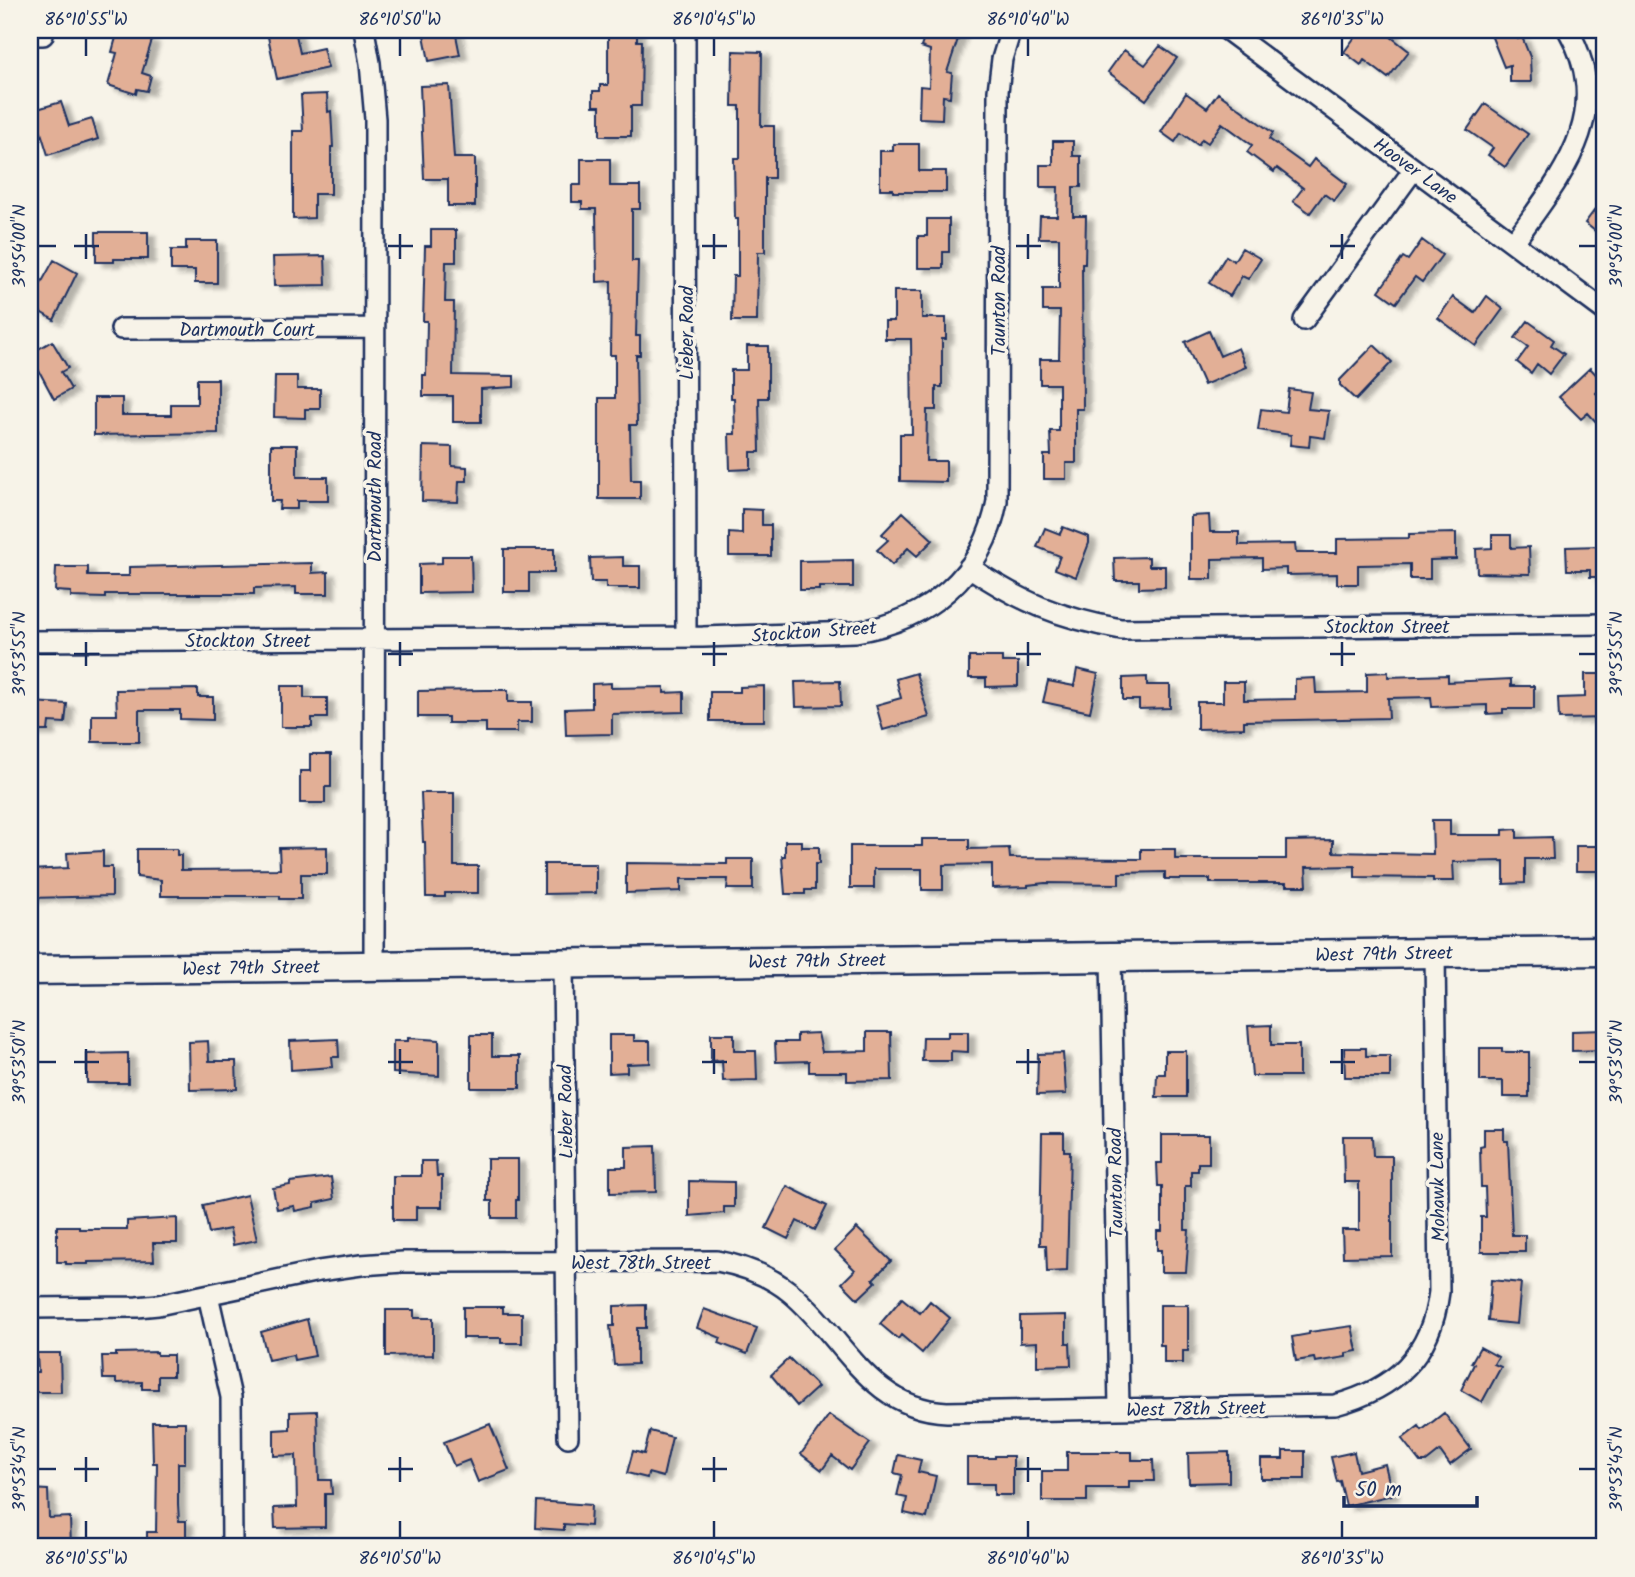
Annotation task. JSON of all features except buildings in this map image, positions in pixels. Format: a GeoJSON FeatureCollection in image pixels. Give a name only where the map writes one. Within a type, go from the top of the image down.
{"type":"FeatureCollection","features":[{"type":"Feature","properties":{"kind":"main road","name":"West 79th Street"},"geometry":{"type":"LineString","coordinates":[[30,970],[1605,951]]}},
{"type":"Feature","properties":{"kind":"street","name":"Dartmouth Road"},"geometry":{"type":"LineString","coordinates":[[364,30],[375,120],[374,966]]}},
{"type":"Feature","properties":{"kind":"street","name":"Lieber Road"},"geometry":{"type":"LineString","coordinates":[[685,30],[686,637]]}},
{"type":"Feature","properties":{"kind":"street","name":"Taunton Road"},"geometry":{"type":"LineString","coordinates":[[969,567],[988,533],[997,495],[998,99],[1002,59],[1011,30]]}},
{"type":"Feature","properties":{"kind":"street","name":"Hoover Lane"},"geometry":{"type":"LineString","coordinates":[[1227,30],[1605,311]]}},
{"type":"Feature","properties":{"kind":"street"},"geometry":{"type":"LineString","coordinates":[[1514,243],[1562,176],[1580,139],[1586,107],[1585,82],[1581,58],[1568,30]]}},
{"type":"Feature","properties":{"kind":"street"},"geometry":{"type":"LineString","coordinates":[[1304,320],[1414,169]]}},
{"type":"Feature","properties":{"kind":"street","name":"Dartmouth Court"},"geometry":{"type":"LineString","coordinates":[[121,329],[374,328]]}},
{"type":"Feature","properties":{"kind":"street","name":"Stockton Street"},"geometry":{"type":"LineString","coordinates":[[30,641],[686,637],[855,632],[880,628],[912,616],[933,604],[969,567],[1002,589],[1040,608],[1088,624],[1121,629],[1605,624]]}},
{"type":"Feature","properties":{"kind":"street","name":"Mohawk Lane"},"geometry":{"type":"LineString","coordinates":[[1369,1394],[1402,1371],[1418,1352],[1429,1331],[1438,1299],[1435,953]]}},
{"type":"Feature","properties":{"kind":"street","name":"Taunton Road"},"geometry":{"type":"LineString","coordinates":[[1111,957],[1119,1409]]}},
{"type":"Feature","properties":{"kind":"street","name":"Lieber Road"},"geometry":{"type":"LineString","coordinates":[[563,964],[568,1437]]}},
{"type":"Feature","properties":{"kind":"street","name":"West 78th Street"},"geometry":{"type":"LineString","coordinates":[[30,1308],[137,1307],[319,1271],[403,1262],[717,1261],[757,1272],[792,1294],[876,1384],[905,1402],[929,1410],[947,1412],[1324,1406],[1369,1394]]}},
{"type":"Feature","properties":{"kind":"street"},"geometry":{"type":"LineString","coordinates":[[208,1295],[231,1397],[232,1547]]}}]}
